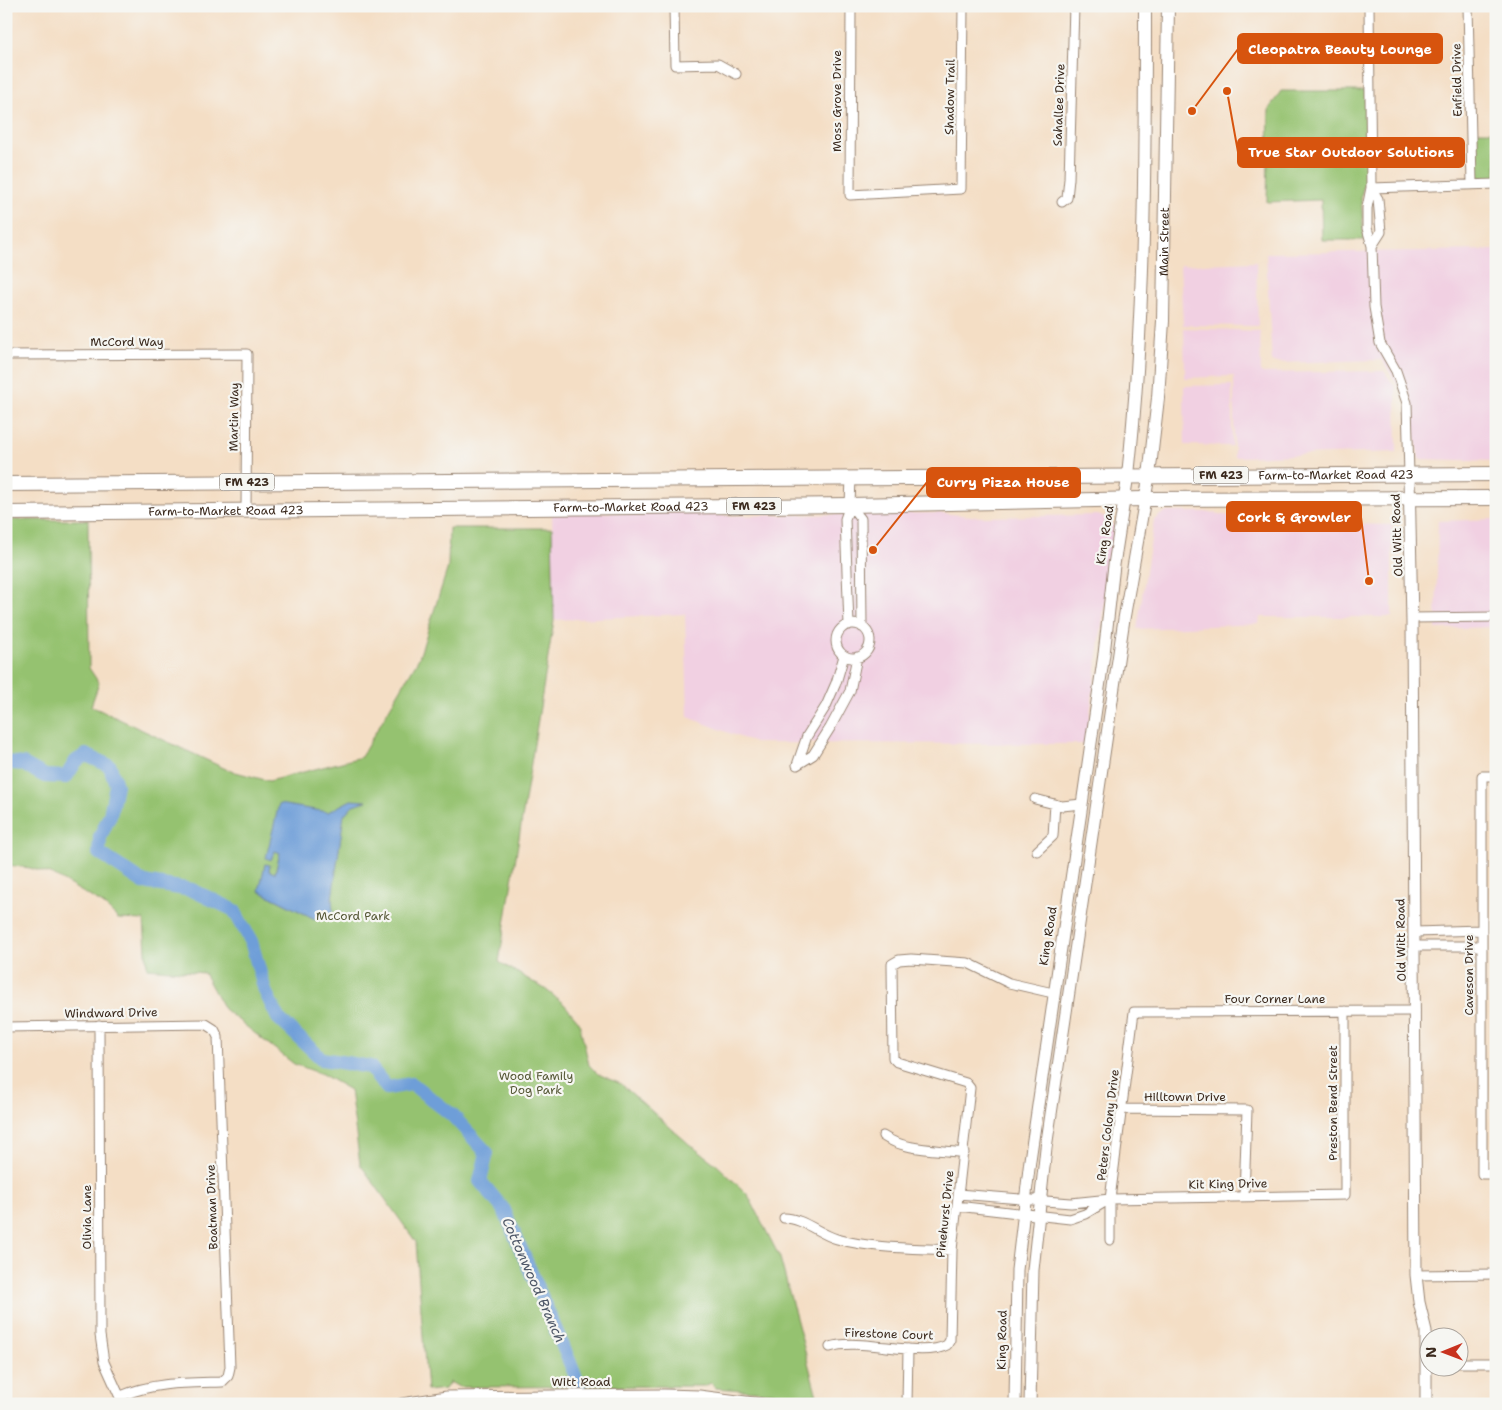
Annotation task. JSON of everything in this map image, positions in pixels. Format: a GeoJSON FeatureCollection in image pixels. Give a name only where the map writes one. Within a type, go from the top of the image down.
{"type":"FeatureCollection","features":[{"type":"Feature","properties":{"kind":"main road","name":"Main Street"},"geometry":{"type":"LineString","coordinates":[[1128,475],[1136,403],[1144,191],[1145,6]]}},
{"type":"Feature","properties":{"kind":"main road","name":"Main Street"},"geometry":{"type":"LineString","coordinates":[[1149,476],[1164,321],[1168,6]]}},
{"type":"Feature","properties":{"kind":"main road","name":"Farm-to-Market Road 423"},"geometry":{"type":"LineString","coordinates":[[6,484],[1496,474]]}},
{"type":"Feature","properties":{"kind":"main road","name":"Farm-to-Market Road 423"},"geometry":{"type":"LineString","coordinates":[[6,513],[850,505],[1144,499],[1496,498]]}},
{"type":"Feature","properties":{"kind":"street"},"geometry":{"type":"LineString","coordinates":[[674,6],[675,65],[718,64],[736,74]]}},
{"type":"Feature","properties":{"kind":"street","name":"Moss Grove Drive"},"geometry":{"type":"LineString","coordinates":[[851,6],[850,195],[961,189]]}},
{"type":"Feature","properties":{"kind":"street","name":"Shadow Trail"},"geometry":{"type":"LineString","coordinates":[[961,189],[964,6]]}},
{"type":"Feature","properties":{"kind":"street","name":"Sahallee Drive"},"geometry":{"type":"LineString","coordinates":[[1062,202],[1067,198],[1070,179],[1074,6]]}},
{"type":"Feature","properties":{"kind":"street"},"geometry":{"type":"LineString","coordinates":[[1369,6],[1371,188],[1367,208],[1367,228],[1372,246],[1374,307],[1380,343],[1396,371],[1407,403],[1409,475]]}},
{"type":"Feature","properties":{"kind":"street","name":"Enfield Drive"},"geometry":{"type":"LineString","coordinates":[[1468,6],[1472,183]]}},
{"type":"Feature","properties":{"kind":"street"},"geometry":{"type":"LineString","coordinates":[[1371,188],[1472,183],[1496,184]]}},
{"type":"Feature","properties":{"kind":"street"},"geometry":{"type":"LineString","coordinates":[[1371,188],[1378,199],[1381,232],[1372,246]]}},
{"type":"Feature","properties":{"kind":"street","name":"McCord Way"},"geometry":{"type":"LineString","coordinates":[[6,355],[247,354]]}},
{"type":"Feature","properties":{"kind":"street","name":"Martin Way"},"geometry":{"type":"LineString","coordinates":[[246,510],[247,354]]}},
{"type":"Feature","properties":{"kind":"street","name":"King Road"},"geometry":{"type":"LineString","coordinates":[[1015,1404],[1017,1270],[1023,1214],[1128,475]]}},
{"type":"Feature","properties":{"kind":"street","name":"Old Witt Road"},"geometry":{"type":"LineString","coordinates":[[1409,475],[1415,932],[1416,1275],[1419,1302],[1425,1328]]}},
{"type":"Feature","properties":{"kind":"street"},"geometry":{"type":"LineString","coordinates":[[1030,1404],[1033,1270],[1038,1216],[1068,996],[1098,806],[1124,619],[1149,476]]}},
{"type":"Feature","properties":{"kind":"street"},"geometry":{"type":"LineString","coordinates":[[849,625],[845,519],[850,505],[851,477]]}},
{"type":"Feature","properties":{"kind":"street"},"geometry":{"type":"LineString","coordinates":[[850,505],[861,519],[862,627],[868,635],[869,646],[857,658],[844,656],[837,647],[839,631],[849,625],[862,627]]}},
{"type":"Feature","properties":{"kind":"street"},"geometry":{"type":"LineString","coordinates":[[1108,617],[1124,619]]}},
{"type":"Feature","properties":{"kind":"street"},"geometry":{"type":"LineString","coordinates":[[1412,618],[1496,617]]}},
{"type":"Feature","properties":{"kind":"street"},"geometry":{"type":"LineString","coordinates":[[844,656],[836,683],[826,706],[807,736],[797,765],[813,755],[830,728],[850,691],[857,658]]}},
{"type":"Feature","properties":{"kind":"street","name":"Caveson Drive"},"geometry":{"type":"LineString","coordinates":[[1496,776],[1482,776],[1481,930],[1482,1174],[1496,1174]]}},
{"type":"Feature","properties":{"kind":"street"},"geometry":{"type":"LineString","coordinates":[[1035,798],[1062,806],[1082,804],[1098,806]]}},
{"type":"Feature","properties":{"kind":"street"},"geometry":{"type":"LineString","coordinates":[[1037,851],[1053,836],[1055,804]]}},
{"type":"Feature","properties":{"kind":"street"},"geometry":{"type":"LineString","coordinates":[[1415,932],[1481,930]]}},
{"type":"Feature","properties":{"kind":"street"},"geometry":{"type":"LineString","coordinates":[[1415,946],[1481,946]]}},
{"type":"Feature","properties":{"kind":"street","name":"Pinehurst Drive"},"geometry":{"type":"LineString","coordinates":[[947,1345],[951,1333],[952,1250],[964,1153],[969,1086],[966,1083],[897,1062],[893,1058],[892,964],[899,960],[911,959],[968,964],[1009,983],[1053,993]]}},
{"type":"Feature","properties":{"kind":"street"},"geometry":{"type":"LineString","coordinates":[[1053,993],[1068,996]]}},
{"type":"Feature","properties":{"kind":"street","name":"Preston Bend Street"},"geometry":{"type":"LineString","coordinates":[[1345,1011],[1345,1195]]}},
{"type":"Feature","properties":{"kind":"street","name":"Four Corner Lane"},"geometry":{"type":"LineString","coordinates":[[1134,1012],[1415,1011]]}},
{"type":"Feature","properties":{"kind":"street","name":"Peters Colony Drive"},"geometry":{"type":"LineString","coordinates":[[1110,1240],[1110,1199],[1134,1012]]}},
{"type":"Feature","properties":{"kind":"street","name":"Windward Drive"},"geometry":{"type":"LineString","coordinates":[[6,1027],[206,1024],[214,1029]]}},
{"type":"Feature","properties":{"kind":"street","name":"Olivia Lane"},"geometry":{"type":"LineString","coordinates":[[99,1025],[100,1336],[104,1362],[122,1400]]}},
{"type":"Feature","properties":{"kind":"street","name":"Boatman Drive"},"geometry":{"type":"LineString","coordinates":[[122,1400],[140,1387],[160,1383],[222,1382],[228,1376],[230,1367],[218,1037],[214,1029]]}},
{"type":"Feature","properties":{"kind":"street","name":"Hilltown Drive"},"geometry":{"type":"LineString","coordinates":[[1122,1110],[1247,1110],[1244,1196]]}},
{"type":"Feature","properties":{"kind":"street"},"geometry":{"type":"LineString","coordinates":[[883,1136],[892,1142],[902,1145],[964,1153]]}},
{"type":"Feature","properties":{"kind":"street","name":"Kit King Drive"},"geometry":{"type":"LineString","coordinates":[[958,1194],[1071,1203],[1110,1199],[1345,1195]]}},
{"type":"Feature","properties":{"kind":"street","name":"Kit King Drive"},"geometry":{"type":"LineString","coordinates":[[957,1206],[1070,1219],[1085,1214],[1110,1199]]}},
{"type":"Feature","properties":{"kind":"street"},"geometry":{"type":"LineString","coordinates":[[784,1218],[800,1221],[813,1230],[836,1239],[859,1244],[952,1250]]}},
{"type":"Feature","properties":{"kind":"street"},"geometry":{"type":"LineString","coordinates":[[1416,1275],[1496,1274]]}},
{"type":"Feature","properties":{"kind":"street","name":"Firestone Court"},"geometry":{"type":"LineString","coordinates":[[830,1347],[846,1344],[908,1349],[939,1348],[947,1345]]}},
{"type":"Feature","properties":{"kind":"street"},"geometry":{"type":"LineString","coordinates":[[907,1404],[908,1349]]}},
{"type":"Feature","properties":{"kind":"street"},"geometry":{"type":"LineString","coordinates":[[1470,1363],[1496,1362]]}},
{"type":"Feature","properties":{"kind":"street","name":"Old Witt Road"},"geometry":{"type":"LineString","coordinates":[[1426,1404],[1427,1378]]}},
{"type":"Feature","properties":{"kind":"street","name":"Witt Road"},"geometry":{"type":"LineString","coordinates":[[402,1404],[447,1397],[699,1396],[761,1404]]}},
{"type":"Feature","properties":{"kind":"shaded area"},"geometry":{"type":"Polygon","coordinates":[[[1496,250],[1496,461],[1419,459],[1411,407],[1382,360],[1272,363],[1266,253],[1496,250]]]}},
{"type":"Feature","properties":{"kind":"shaded area"},"geometry":{"type":"Polygon","coordinates":[[[1256,262],[1258,326],[1183,325],[1180,265],[1256,262]]]}},
{"type":"Feature","properties":{"kind":"shaded area"},"geometry":{"type":"Polygon","coordinates":[[[1184,328],[1260,331],[1261,373],[1384,371],[1396,388],[1397,452],[1234,457],[1234,376],[1185,378],[1184,328]]]}},
{"type":"Feature","properties":{"kind":"shaded area"},"geometry":{"type":"Polygon","coordinates":[[[1232,385],[1232,446],[1185,445],[1184,386],[1232,385]]]}},
{"type":"Feature","properties":{"kind":"shaded area"},"geometry":{"type":"Polygon","coordinates":[[[701,512],[730,516],[939,513],[982,517],[1097,515],[1109,518],[1115,527],[1086,744],[755,743],[688,717],[685,614],[554,620],[552,513],[701,512]]]}},
{"type":"Feature","properties":{"kind":"shaded area"},"geometry":{"type":"Polygon","coordinates":[[[1164,512],[1210,512],[1258,522],[1392,525],[1392,617],[1260,617],[1259,624],[1137,629],[1154,520],[1164,512]]]}},
{"type":"Feature","properties":{"kind":"shaded area"},"geometry":{"type":"Polygon","coordinates":[[[1496,519],[1496,627],[1436,629],[1438,521],[1496,519]]]}},
{"type":"Feature","properties":{"kind":"green space"},"geometry":{"type":"Polygon","coordinates":[[[1281,91],[1366,91],[1367,174],[1361,196],[1364,240],[1322,240],[1321,200],[1267,202],[1269,109],[1281,91]]]}},
{"type":"Feature","properties":{"kind":"green space"},"geometry":{"type":"Polygon","coordinates":[[[1475,131],[1496,131],[1496,179],[1478,178],[1476,174],[1475,131]]]}},
{"type":"Feature","properties":{"kind":"green space","name":"McCord Park"},"geometry":{"type":"Polygon","coordinates":[[[6,520],[88,520],[89,668],[99,683],[91,706],[228,770],[269,781],[361,757],[419,658],[448,567],[449,528],[552,528],[554,620],[499,962],[545,989],[564,1004],[579,1022],[589,1065],[598,1074],[621,1084],[689,1144],[717,1165],[748,1195],[780,1258],[817,1396],[716,1388],[711,1383],[704,1386],[459,1387],[450,1382],[445,1389],[427,1391],[416,1242],[360,1164],[350,1090],[322,1074],[294,1064],[224,1009],[204,973],[147,968],[144,920],[118,919],[103,904],[53,875],[30,868],[6,865],[6,520]]]}},
{"type":"Feature","properties":{"kind":"water"},"geometry":{"type":"Polygon","coordinates":[[[351,800],[367,801],[353,805],[344,815],[332,899],[333,912],[327,919],[315,919],[259,891],[265,864],[270,865],[269,871],[275,873],[280,853],[275,851],[271,860],[266,858],[279,804],[328,812],[351,800]]]}},
{"type":"Feature","properties":{"kind":"waterway","name":"Cottonwood Branch"},"geometry":{"type":"LineString","coordinates":[[6,762],[23,764],[45,776],[66,777],[76,761],[86,755],[110,766],[116,785],[110,815],[100,837],[99,853],[143,882],[192,890],[234,910],[251,941],[265,991],[278,1018],[322,1059],[370,1067],[387,1088],[412,1084],[452,1115],[487,1153],[480,1181],[504,1210],[574,1372],[584,1404]]}},
{"type":"Feature","properties":{"kind":"place","name":"True Star Outdoor Solutions"},"geometry":{"type":"Point","coordinates":[1227,91]}},
{"type":"Feature","properties":{"kind":"place","name":"Cleopatra Beauty Lounge"},"geometry":{"type":"Point","coordinates":[1192,111]}},
{"type":"Feature","properties":{"kind":"place","name":"Curry Pizza House"},"geometry":{"type":"Point","coordinates":[873,550]}},
{"type":"Feature","properties":{"kind":"place","name":"Cork & Growler"},"geometry":{"type":"Point","coordinates":[1369,581]}},
{"type":"Feature","properties":{"kind":"park label","name":"Wood Family Dog Park"},"geometry":{"type":"Point","coordinates":[536,1083]}}]}
